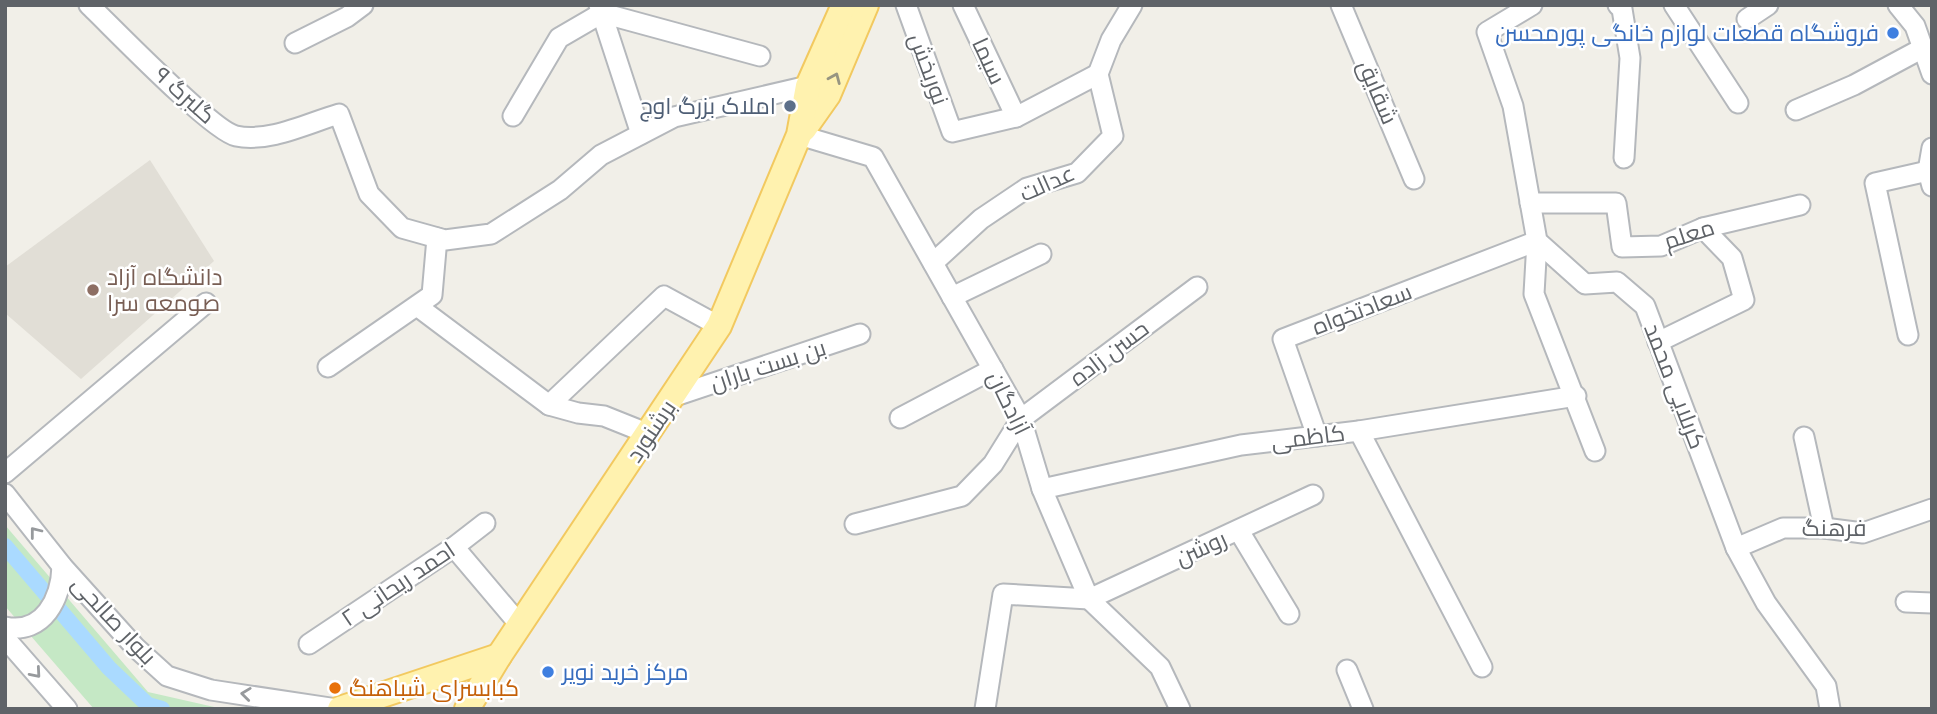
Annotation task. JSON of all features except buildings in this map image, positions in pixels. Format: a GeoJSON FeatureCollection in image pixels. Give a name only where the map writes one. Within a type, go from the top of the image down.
{"type":"FeatureCollection","features":[{"type":"Feature","properties":{"kind":"main road"},"geometry":{"type":"LineString","coordinates":[[799,135],[828,95],[866,5]]}},
{"type":"Feature","properties":{"kind":"main road"},"geometry":{"type":"LineString","coordinates":[[799,135],[808,86],[841,7]]}},
{"type":"Feature","properties":{"kind":"main road","name":"برشنورد"},"geometry":{"type":"LineString","coordinates":[[467,709],[499,656],[675,396],[719,326],[799,135]]}},
{"type":"Feature","properties":{"kind":"main road"},"geometry":{"type":"LineString","coordinates":[[338,709],[499,656]]}},
{"type":"Feature","properties":{"kind":"street","name":"گلبرگ ۹"},"geometry":{"type":"LineString","coordinates":[[89,5],[206,117],[234,136],[263,137],[339,114],[369,194],[402,228],[438,238]]}},
{"type":"Feature","properties":{"kind":"street"},"geometry":{"type":"LineString","coordinates":[[295,43],[347,17],[363,5]]}},
{"type":"Feature","properties":{"kind":"street","name":"نوربخش"},"geometry":{"type":"LineString","coordinates":[[906,5],[952,132],[1016,117]]}},
{"type":"Feature","properties":{"kind":"street","name":"سیما"},"geometry":{"type":"LineString","coordinates":[[963,5],[1016,117]]}},
{"type":"Feature","properties":{"kind":"street"},"geometry":{"type":"LineString","coordinates":[[1016,117],[1098,74],[1111,40],[1132,5]]}},
{"type":"Feature","properties":{"kind":"street","name":"شقایق"},"geometry":{"type":"LineString","coordinates":[[1341,5],[1414,179]]}},
{"type":"Feature","properties":{"kind":"street"},"geometry":{"type":"LineString","coordinates":[[1532,5],[1487,32],[1513,106],[1537,241],[1534,294],[1576,396],[1595,452]]}},
{"type":"Feature","properties":{"kind":"street"},"geometry":{"type":"LineString","coordinates":[[1618,5],[1622,9],[1630,58],[1624,158]]}},
{"type":"Feature","properties":{"kind":"street"},"geometry":{"type":"LineString","coordinates":[[1674,5],[1738,103]]}},
{"type":"Feature","properties":{"kind":"street"},"geometry":{"type":"LineString","coordinates":[[1747,19],[1768,5]]}},
{"type":"Feature","properties":{"kind":"street"},"geometry":{"type":"LineString","coordinates":[[1898,5],[1915,26],[1932,74]]}},
{"type":"Feature","properties":{"kind":"street"},"geometry":{"type":"LineString","coordinates":[[601,9],[641,134]]}},
{"type":"Feature","properties":{"kind":"street"},"geometry":{"type":"LineString","coordinates":[[601,9],[760,56]]}},
{"type":"Feature","properties":{"kind":"street"},"geometry":{"type":"LineString","coordinates":[[513,116],[559,38],[601,9]]}},
{"type":"Feature","properties":{"kind":"street"},"geometry":{"type":"LineString","coordinates":[[1796,110],[1854,85],[1923,48]]}},
{"type":"Feature","properties":{"kind":"street","name":"عدالت"},"geometry":{"type":"LineString","coordinates":[[933,262],[981,219],[1027,188],[1077,173],[1113,136],[1098,74]]}},
{"type":"Feature","properties":{"kind":"street"},"geometry":{"type":"LineString","coordinates":[[328,367],[432,295],[438,238],[445,240],[491,234],[561,190],[601,155],[674,117],[808,86]]}},
{"type":"Feature","properties":{"kind":"street","name":"آزادگان"},"geometry":{"type":"LineString","coordinates":[[799,135],[873,158],[1021,419],[1042,489],[1089,599],[1160,667],[1180,709]]}},
{"type":"Feature","properties":{"kind":"street"},"geometry":{"type":"LineString","coordinates":[[1908,335],[1875,183],[1930,179],[1932,148]]}},
{"type":"Feature","properties":{"kind":"street","name":"معلم"},"geometry":{"type":"LineString","coordinates":[[1530,203],[1616,203],[1622,247],[1661,246],[1703,228],[1800,205]]}},
{"type":"Feature","properties":{"kind":"street"},"geometry":{"type":"LineString","coordinates":[[1658,342],[1744,300],[1732,258],[1703,228]]}},
{"type":"Feature","properties":{"kind":"street","name":"کربلایی محمد"},"geometry":{"type":"LineString","coordinates":[[1537,241],[1585,284],[1617,282],[1645,306],[1737,548],[1766,603],[1826,687],[1830,709]]}},
{"type":"Feature","properties":{"kind":"street","name":"سعادتخواه"},"geometry":{"type":"LineString","coordinates":[[1317,436],[1283,339],[1537,241]]}},
{"type":"Feature","properties":{"kind":"street"},"geometry":{"type":"LineString","coordinates":[[952,297],[1041,254]]}},
{"type":"Feature","properties":{"kind":"street","name":"حسن زاده"},"geometry":{"type":"LineString","coordinates":[[1021,419],[1197,287]]}},
{"type":"Feature","properties":{"kind":"street"},"geometry":{"type":"LineString","coordinates":[[549,405],[664,296],[719,326]]}},
{"type":"Feature","properties":{"kind":"street"},"geometry":{"type":"LineString","coordinates":[[5,473],[206,303]]}},
{"type":"Feature","properties":{"kind":"street"},"geometry":{"type":"LineString","coordinates":[[417,306],[549,405],[578,413],[604,415],[649,434]]}},
{"type":"Feature","properties":{"kind":"street","name":"بن بست باران"},"geometry":{"type":"LineString","coordinates":[[675,396],[860,334]]}},
{"type":"Feature","properties":{"kind":"street"},"geometry":{"type":"LineString","coordinates":[[900,418],[993,369]]}},
{"type":"Feature","properties":{"kind":"street","name":"کاظمی"},"geometry":{"type":"LineString","coordinates":[[1042,489],[1241,445],[1359,430],[1576,396]]}},
{"type":"Feature","properties":{"kind":"street"},"geometry":{"type":"LineString","coordinates":[[855,524],[962,496],[993,464],[1021,419]]}},
{"type":"Feature","properties":{"kind":"street"},"geometry":{"type":"LineString","coordinates":[[1359,430],[1482,667]]}},
{"type":"Feature","properties":{"kind":"street"},"geometry":{"type":"LineString","coordinates":[[1804,437],[1824,527]]}},
{"type":"Feature","properties":{"kind":"street","name":"بلوار صالحی"},"geometry":{"type":"LineString","coordinates":[[5,494],[62,566],[135,647],[167,676],[211,690],[338,709]]}},
{"type":"Feature","properties":{"kind":"street","name":"روشن"},"geometry":{"type":"LineString","coordinates":[[1089,599],[1313,495]]}},
{"type":"Feature","properties":{"kind":"street","name":"فرهنگ"},"geometry":{"type":"LineString","coordinates":[[1737,548],[1783,528],[1824,527],[1863,533],[1932,509]]}},
{"type":"Feature","properties":{"kind":"street","name":"احمد ریحانی ۲"},"geometry":{"type":"LineString","coordinates":[[309,643],[454,547],[485,523]]}},
{"type":"Feature","properties":{"kind":"street"},"geometry":{"type":"LineString","coordinates":[[1239,531],[1289,614]]}},
{"type":"Feature","properties":{"kind":"street"},"geometry":{"type":"LineString","coordinates":[[454,547],[520,625]]}},
{"type":"Feature","properties":{"kind":"street"},"geometry":{"type":"LineString","coordinates":[[5,627],[17,629],[43,618],[61,592],[62,566]]}},
{"type":"Feature","properties":{"kind":"street"},"geometry":{"type":"LineString","coordinates":[[985,709],[1003,594],[1089,599]]}},
{"type":"Feature","properties":{"kind":"street"},"geometry":{"type":"LineString","coordinates":[[1906,602],[1932,603]]}},
{"type":"Feature","properties":{"kind":"street"},"geometry":{"type":"LineString","coordinates":[[5,638],[67,709]]}},
{"type":"Feature","properties":{"kind":"street"},"geometry":{"type":"LineString","coordinates":[[1347,670],[1363,709]]}},
{"type":"Feature","properties":{"kind":"shaded area","name":"دانشگاه آزاد صومعه سرا"},"geometry":{"type":"Polygon","coordinates":[[[150,160],[214,261],[81,379],[5,313],[5,267],[150,160]]]}},
{"type":"Feature","properties":{"kind":"green space"},"geometry":{"type":"Polygon","coordinates":[[[5,525],[148,692],[223,709],[94,709],[5,606],[5,525]]]}},
{"type":"Feature","properties":{"kind":"waterway"},"geometry":{"type":"LineString","coordinates":[[5,546],[109,668],[148,705],[162,709]]}},
{"type":"Feature","properties":{"kind":"place","name":"فروشگاه قطعات لوازم خانگی پورمحسن"},"geometry":{"type":"Point","coordinates":[1893,33]}},
{"type":"Feature","properties":{"kind":"place","name":"املاک بزرگ اوج"},"geometry":{"type":"Point","coordinates":[790,106]}},
{"type":"Feature","properties":{"kind":"place","name":"دانشگاه آزاد صومعه سرا"},"geometry":{"type":"Point","coordinates":[93,290]}},
{"type":"Feature","properties":{"kind":"place","name":"مرکز خرید نویر"},"geometry":{"type":"Point","coordinates":[548,672]}},
{"type":"Feature","properties":{"kind":"place","name":"کبابسرای شباهنگ"},"geometry":{"type":"Point","coordinates":[335,688]}}]}
